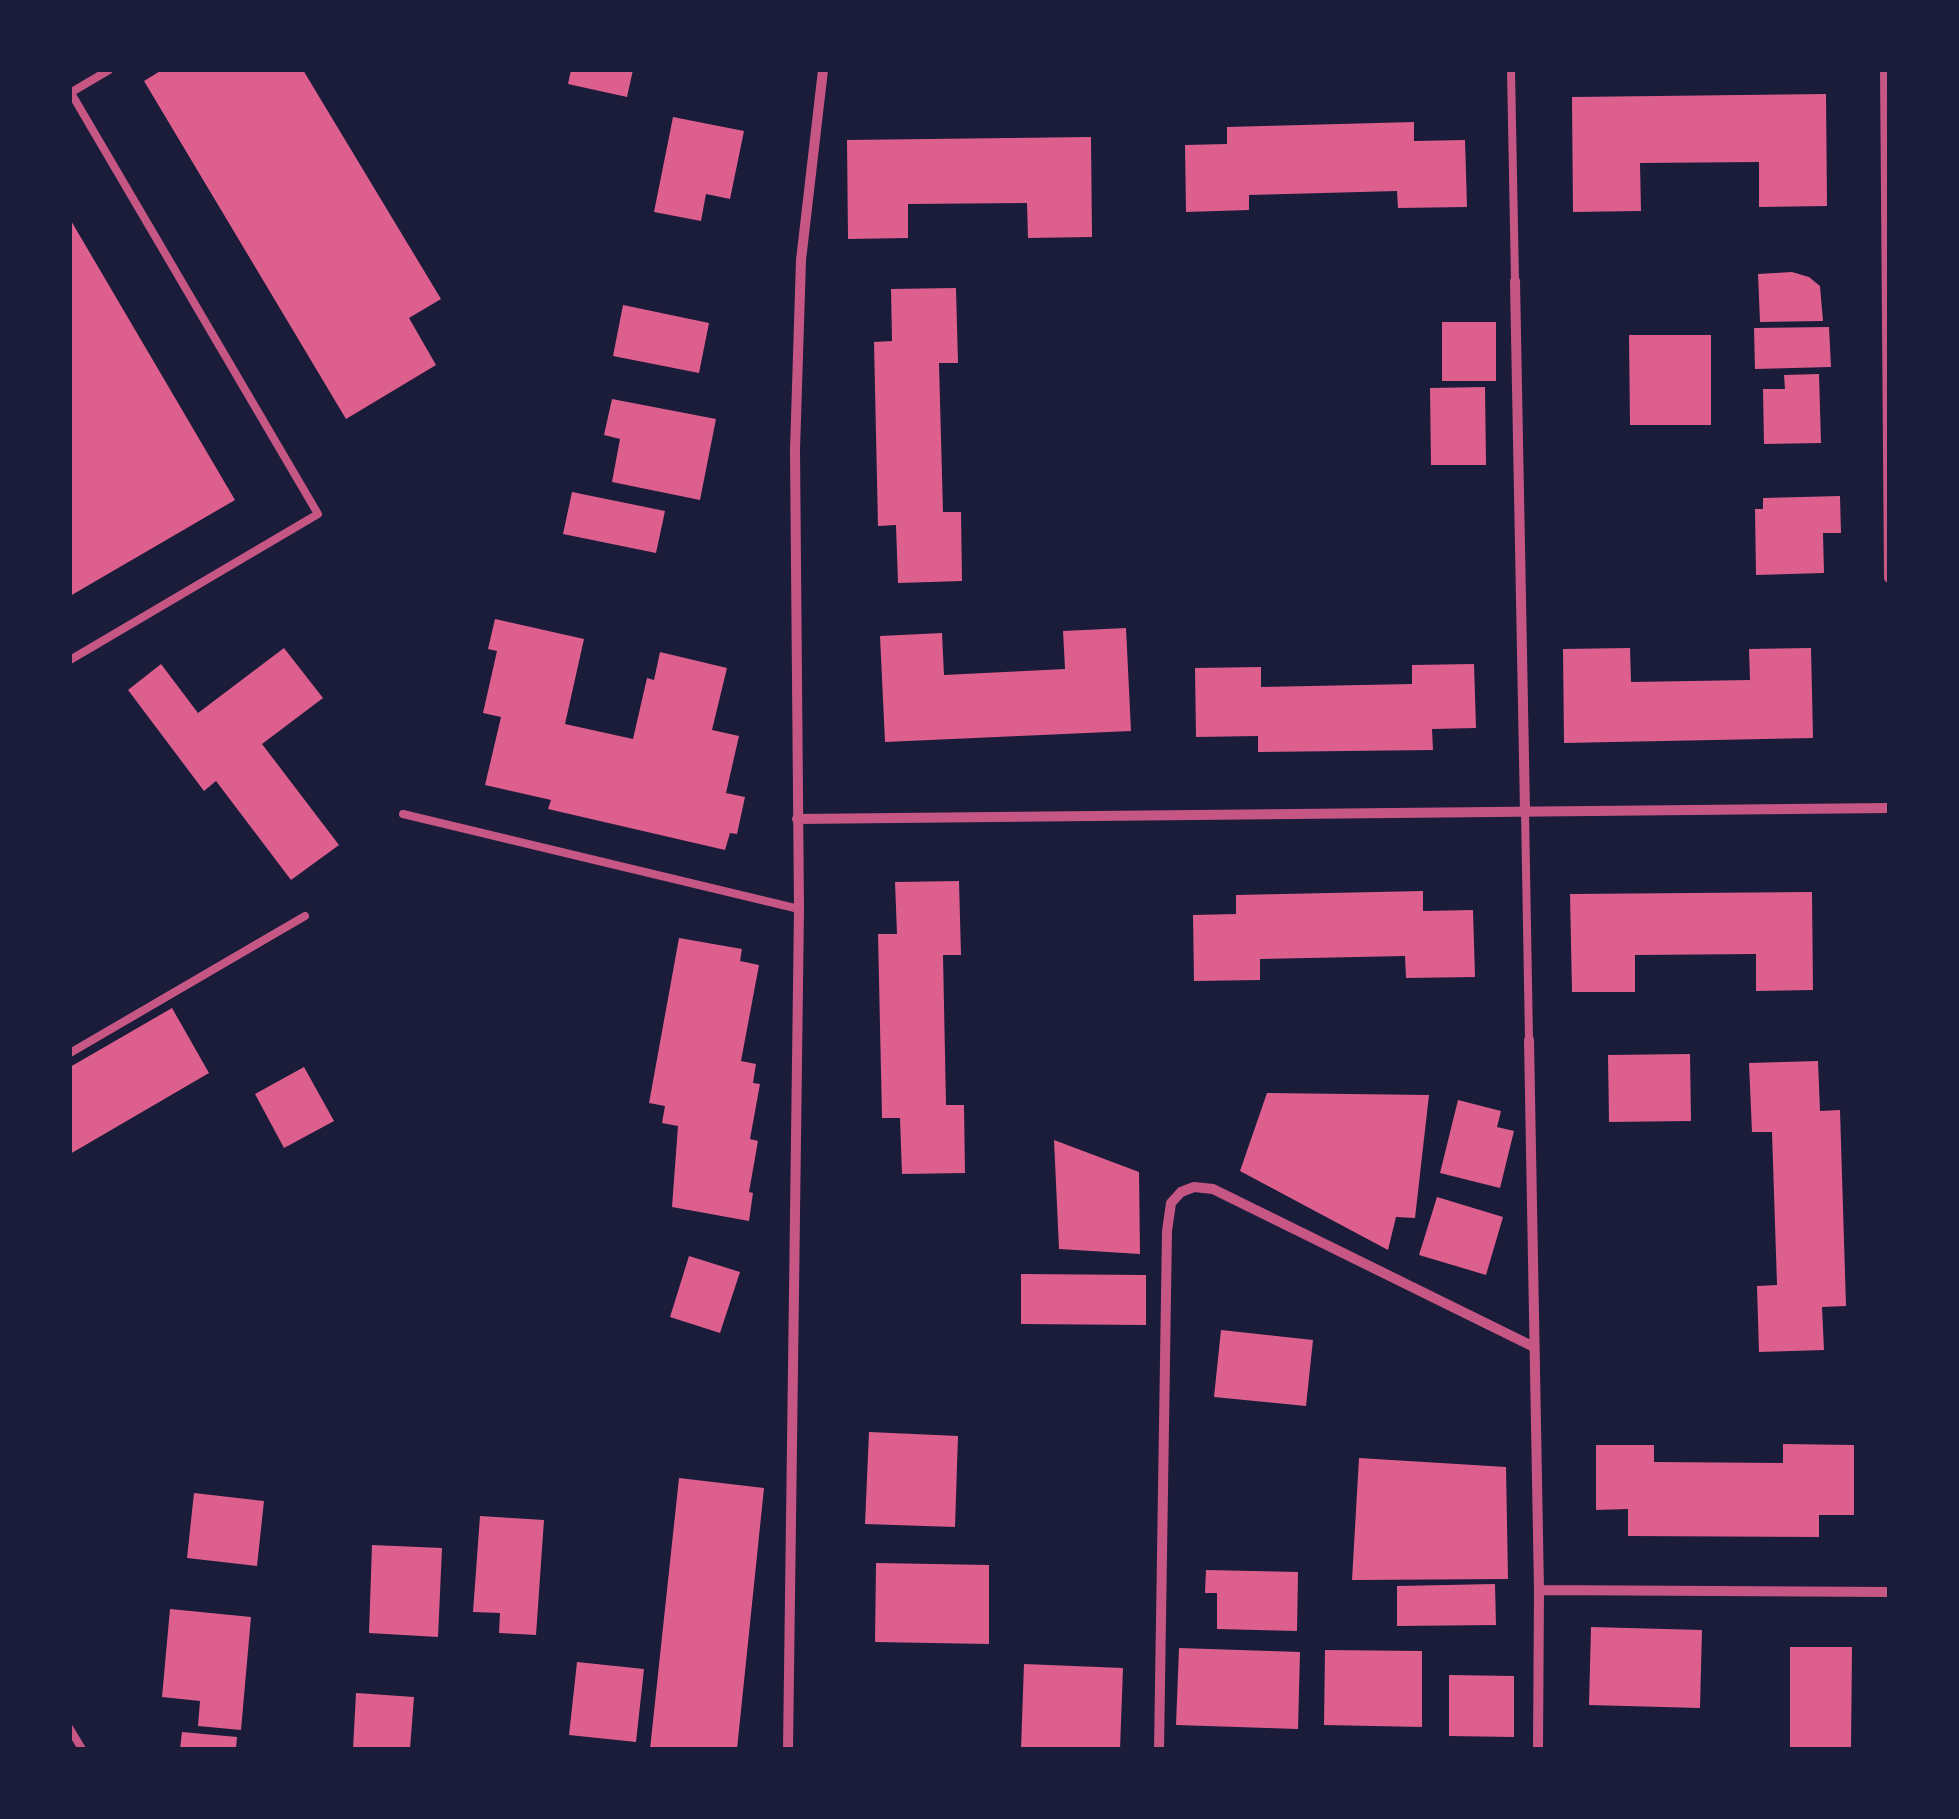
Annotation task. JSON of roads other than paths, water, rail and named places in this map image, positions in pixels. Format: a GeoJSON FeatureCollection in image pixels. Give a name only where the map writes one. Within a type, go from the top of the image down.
{"type":"FeatureCollection","features":[{"type":"Feature","properties":{"kind":"street"},"geometry":{"type":"LineString","coordinates":[[788,1749],[799,909],[795,450],[801,260],[824,70]]}},
{"type":"Feature","properties":{"kind":"street"},"geometry":{"type":"LineString","coordinates":[[1885,70],[1889,578]]}},
{"type":"Feature","properties":{"kind":"street"},"geometry":{"type":"LineString","coordinates":[[1515,281],[1525,812]]}},
{"type":"Feature","properties":{"kind":"street"},"geometry":{"type":"LineString","coordinates":[[796,819],[1889,808]]}},
{"type":"Feature","properties":{"kind":"street"},"geometry":{"type":"LineString","coordinates":[[1529,1040],[1539,1590],[1538,1749]]}},
{"type":"Feature","properties":{"kind":"street"},"geometry":{"type":"LineString","coordinates":[[1159,1749],[1167,1231],[1171,1203],[1181,1192],[1194,1186],[1213,1189],[1534,1347]]}},
{"type":"Feature","properties":{"kind":"street"},"geometry":{"type":"LineString","coordinates":[[1539,1590],[1889,1592]]}},
{"type":"Feature","properties":{"kind":"lane"},"geometry":{"type":"LineString","coordinates":[[70,660],[318,514],[70,93],[109,70]]}},
{"type":"Feature","properties":{"kind":"lane"},"geometry":{"type":"LineString","coordinates":[[1510,70],[1515,281]]}},
{"type":"Feature","properties":{"kind":"lane"},"geometry":{"type":"LineString","coordinates":[[1525,812],[1529,1040]]}},
{"type":"Feature","properties":{"kind":"lane"},"geometry":{"type":"LineString","coordinates":[[403,814],[799,909]]}},
{"type":"Feature","properties":{"kind":"lane"},"geometry":{"type":"LineString","coordinates":[[70,1053],[305,916]]}},
{"type":"Feature","properties":{"kind":"lane"},"geometry":{"type":"LineString","coordinates":[[70,1729],[82,1749]]}}]}
